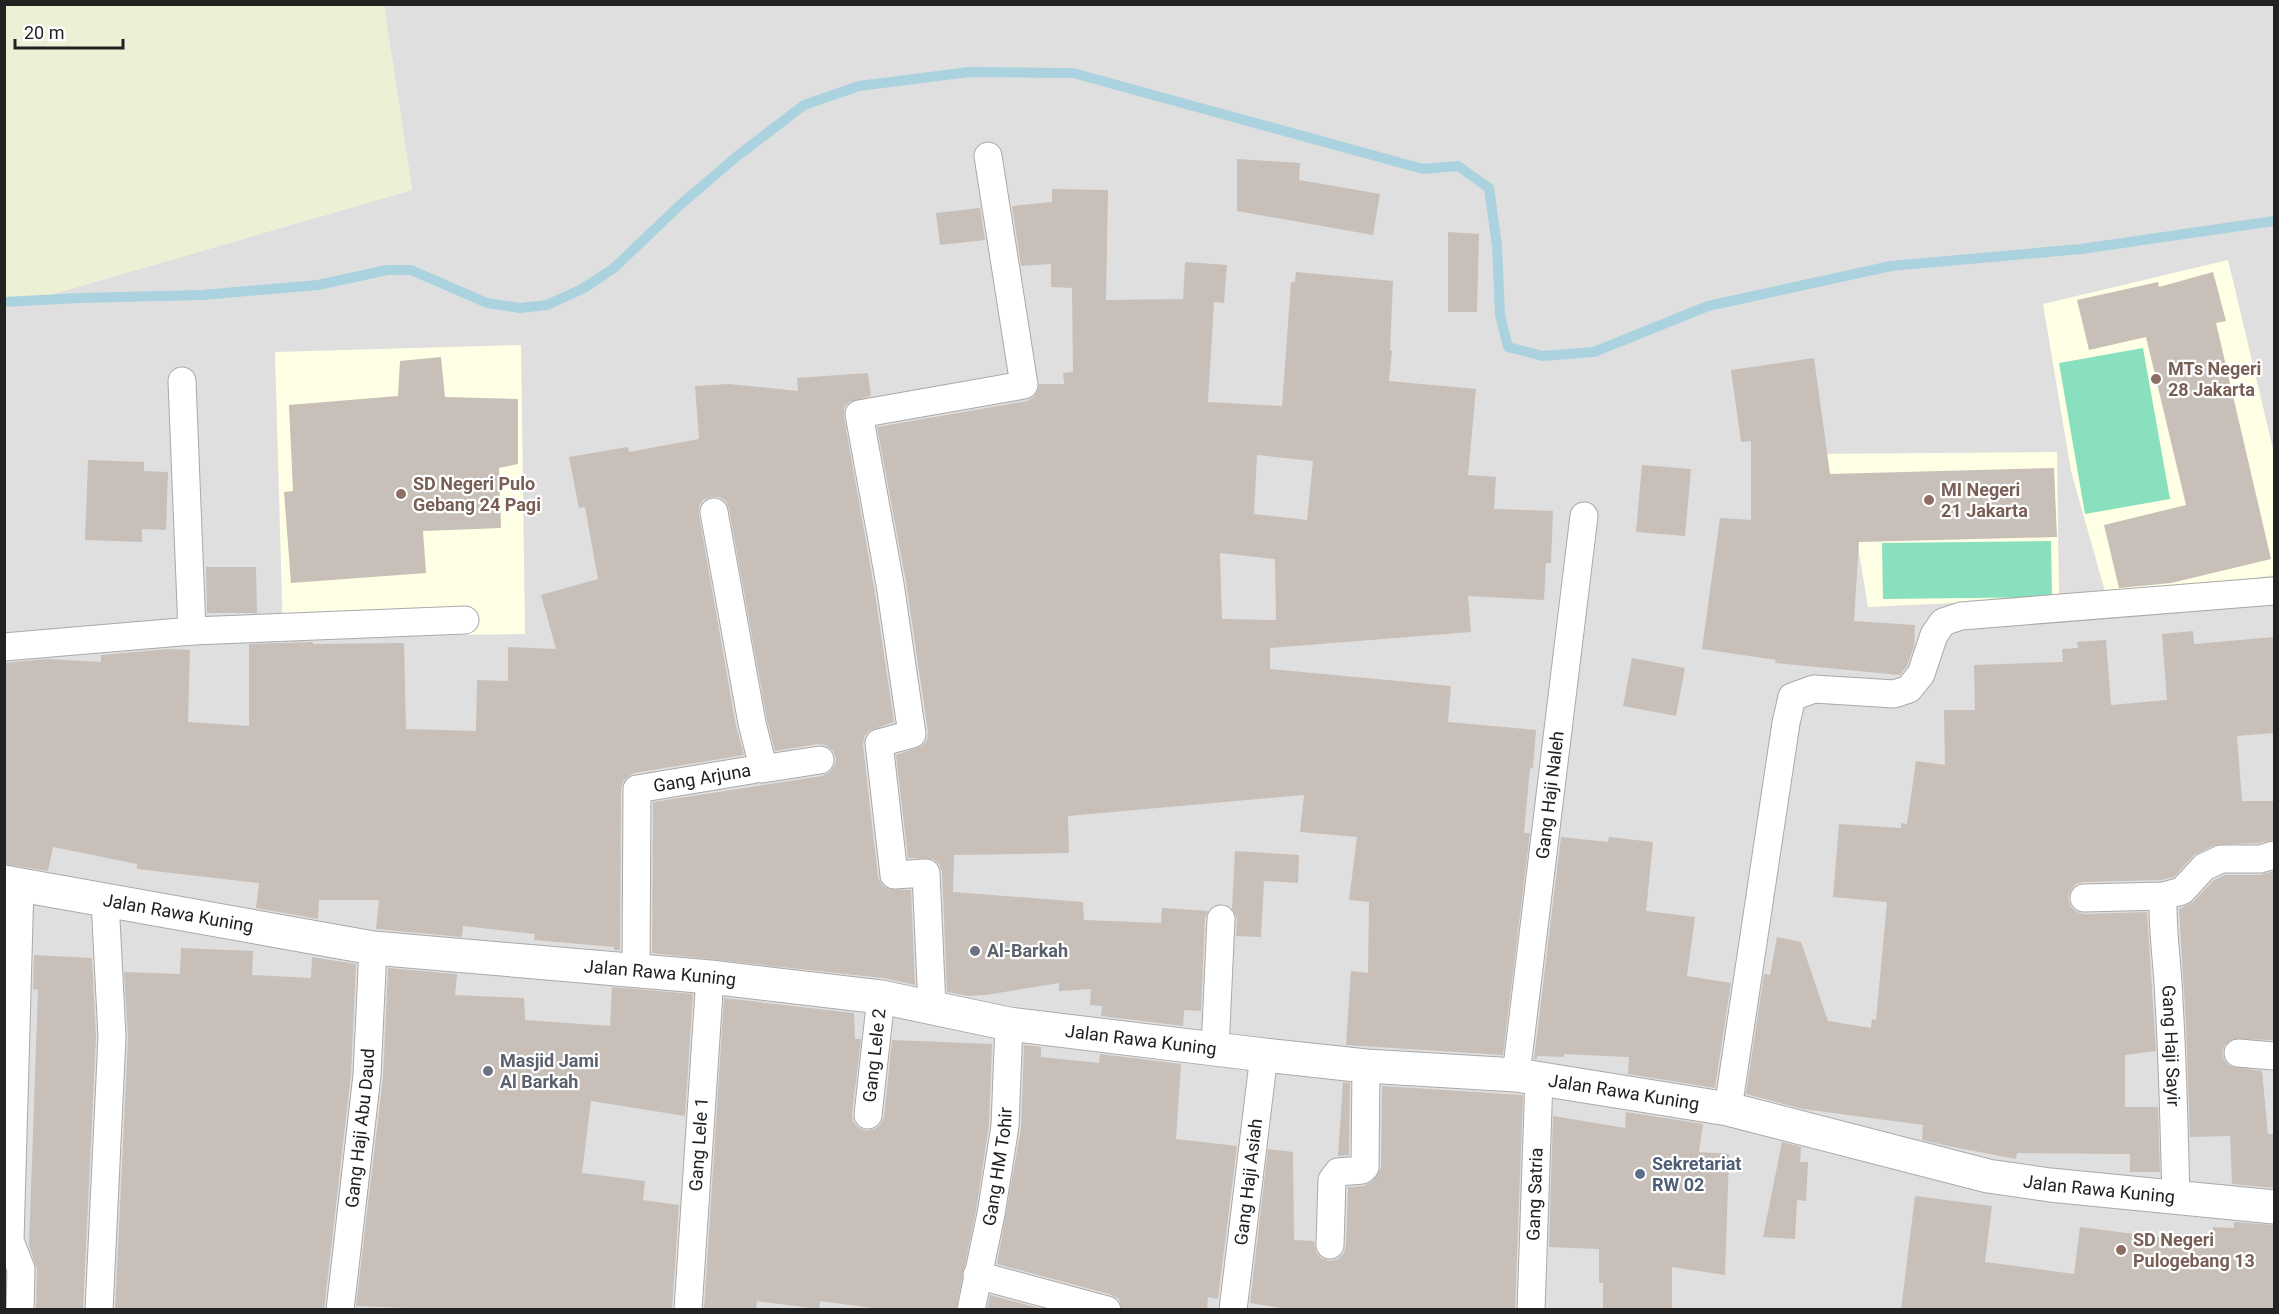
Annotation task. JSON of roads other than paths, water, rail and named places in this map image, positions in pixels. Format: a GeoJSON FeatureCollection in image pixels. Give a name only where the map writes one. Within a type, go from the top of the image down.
{"type":"FeatureCollection","features":[{"type":"Feature","properties":{"kind":"street"},"geometry":{"type":"LineString","coordinates":[[932,1007],[926,873],[894,875],[879,743],[912,734],[890,584],[859,414],[1024,385],[988,156]]}},
{"type":"Feature","properties":{"kind":"street"},"geometry":{"type":"LineString","coordinates":[[182,381],[192,630]]}},
{"type":"Feature","properties":{"kind":"street","name":"Gang Arjuna"},"geometry":{"type":"LineString","coordinates":[[636,971],[635,794],[637,789],[751,770],[761,765],[761,754],[752,723],[714,512]]}},
{"type":"Feature","properties":{"kind":"street","name":"Gang Haji Naleh"},"geometry":{"type":"LineString","coordinates":[[1527,1077],[1584,516]]}},
{"type":"Feature","properties":{"kind":"street"},"geometry":{"type":"LineString","coordinates":[[1728,1109],[1786,723],[1792,697],[1814,689],[1894,694],[1909,689],[1921,674],[1934,635],[1943,622],[1960,616],[2274,591]]}},
{"type":"Feature","properties":{"kind":"street"},"geometry":{"type":"LineString","coordinates":[[4,647],[192,630],[465,620]]}},
{"type":"Feature","properties":{"kind":"street"},"geometry":{"type":"LineString","coordinates":[[761,765],[762,769],[771,769],[820,760]]}},
{"type":"Feature","properties":{"kind":"street"},"geometry":{"type":"LineString","coordinates":[[2084,898],[2163,896],[2182,891],[2204,867],[2221,859],[2260,859],[2274,855]]}},
{"type":"Feature","properties":{"kind":"street"},"geometry":{"type":"LineString","coordinates":[[12,883],[10,1241],[21,1269],[20,1310]]}},
{"type":"Feature","properties":{"kind":"street","name":"Jalan Rawa Kuning"},"geometry":{"type":"LineString","coordinates":[[12,883],[373,948],[710,977],[881,997],[1009,1024],[1215,1050],[1366,1066],[1527,1077],[1728,1109],[1988,1176],[2072,1188],[2274,1207]]}},
{"type":"Feature","properties":{"kind":"street","name":"Gang Haji Sayir"},"geometry":{"type":"LineString","coordinates":[[2163,896],[2162,929],[2167,957],[2173,1070],[2176,1196]]}},
{"type":"Feature","properties":{"kind":"street"},"geometry":{"type":"LineString","coordinates":[[99,1310],[112,1037],[105,900]]}},
{"type":"Feature","properties":{"kind":"street"},"geometry":{"type":"LineString","coordinates":[[1215,1050],[1221,919]]}},
{"type":"Feature","properties":{"kind":"street","name":"Gang Haji Abu Daud"},"geometry":{"type":"LineString","coordinates":[[340,1310],[367,1075],[373,948]]}},
{"type":"Feature","properties":{"kind":"street","name":"Gang Lele 1"},"geometry":{"type":"LineString","coordinates":[[688,1310],[710,977]]}},
{"type":"Feature","properties":{"kind":"street","name":"Gang Lele 2"},"geometry":{"type":"LineString","coordinates":[[868,1115],[881,997]]}},
{"type":"Feature","properties":{"kind":"street","name":"Gang HM Tohir"},"geometry":{"type":"LineString","coordinates":[[971,1310],[991,1214],[1005,1125],[1009,1024]]}},
{"type":"Feature","properties":{"kind":"street"},"geometry":{"type":"LineString","coordinates":[[2238,1053],[2274,1056]]}},
{"type":"Feature","properties":{"kind":"street","name":"Gang Haji Asiah"},"geometry":{"type":"LineString","coordinates":[[1233,1310],[1264,1055]]}},
{"type":"Feature","properties":{"kind":"street"},"geometry":{"type":"LineString","coordinates":[[1330,1245],[1332,1180],[1338,1173],[1362,1170],[1365,1167],[1366,1066]]}},
{"type":"Feature","properties":{"kind":"street","name":"Gang Satria"},"geometry":{"type":"LineString","coordinates":[[1527,1077],[1531,1310]]}},
{"type":"Feature","properties":{"kind":"street"},"geometry":{"type":"LineString","coordinates":[[977,1275],[1107,1310]]}},
{"type":"Feature","properties":{"kind":"waterway"},"geometry":{"type":"LineString","coordinates":[[4,302],[202,295],[318,285],[387,270],[411,270],[487,303],[520,308],[547,305],[584,288],[614,268],[680,205],[736,157],[804,105],[859,86],[969,72],[1073,73],[1423,169],[1458,166],[1489,188],[1497,246],[1500,315],[1508,347],[1543,356],[1594,352],[1708,306],[1891,266],[2081,249],[2274,221]]}},
{"type":"Feature","properties":{"kind":"place","name":"MTs Negeri 28 Jakarta"},"geometry":{"type":"Point","coordinates":[2156,379]}},
{"type":"Feature","properties":{"kind":"place","name":"SD Negeri Pulo Gebang 24 Pagi"},"geometry":{"type":"Point","coordinates":[401,494]}},
{"type":"Feature","properties":{"kind":"place","name":"MI Negeri 21 Jakarta"},"geometry":{"type":"Point","coordinates":[1929,500]}},
{"type":"Feature","properties":{"kind":"place","name":"Al-Barkah"},"geometry":{"type":"Point","coordinates":[975,951]}},
{"type":"Feature","properties":{"kind":"place","name":"Masjid Jami Al Barkah"},"geometry":{"type":"Point","coordinates":[488,1071]}},
{"type":"Feature","properties":{"kind":"place","name":"Sekretariat RW 02"},"geometry":{"type":"Point","coordinates":[1640,1174]}},
{"type":"Feature","properties":{"kind":"place","name":"SD Negeri Pulogebang 13"},"geometry":{"type":"Point","coordinates":[2121,1250]}}]}
